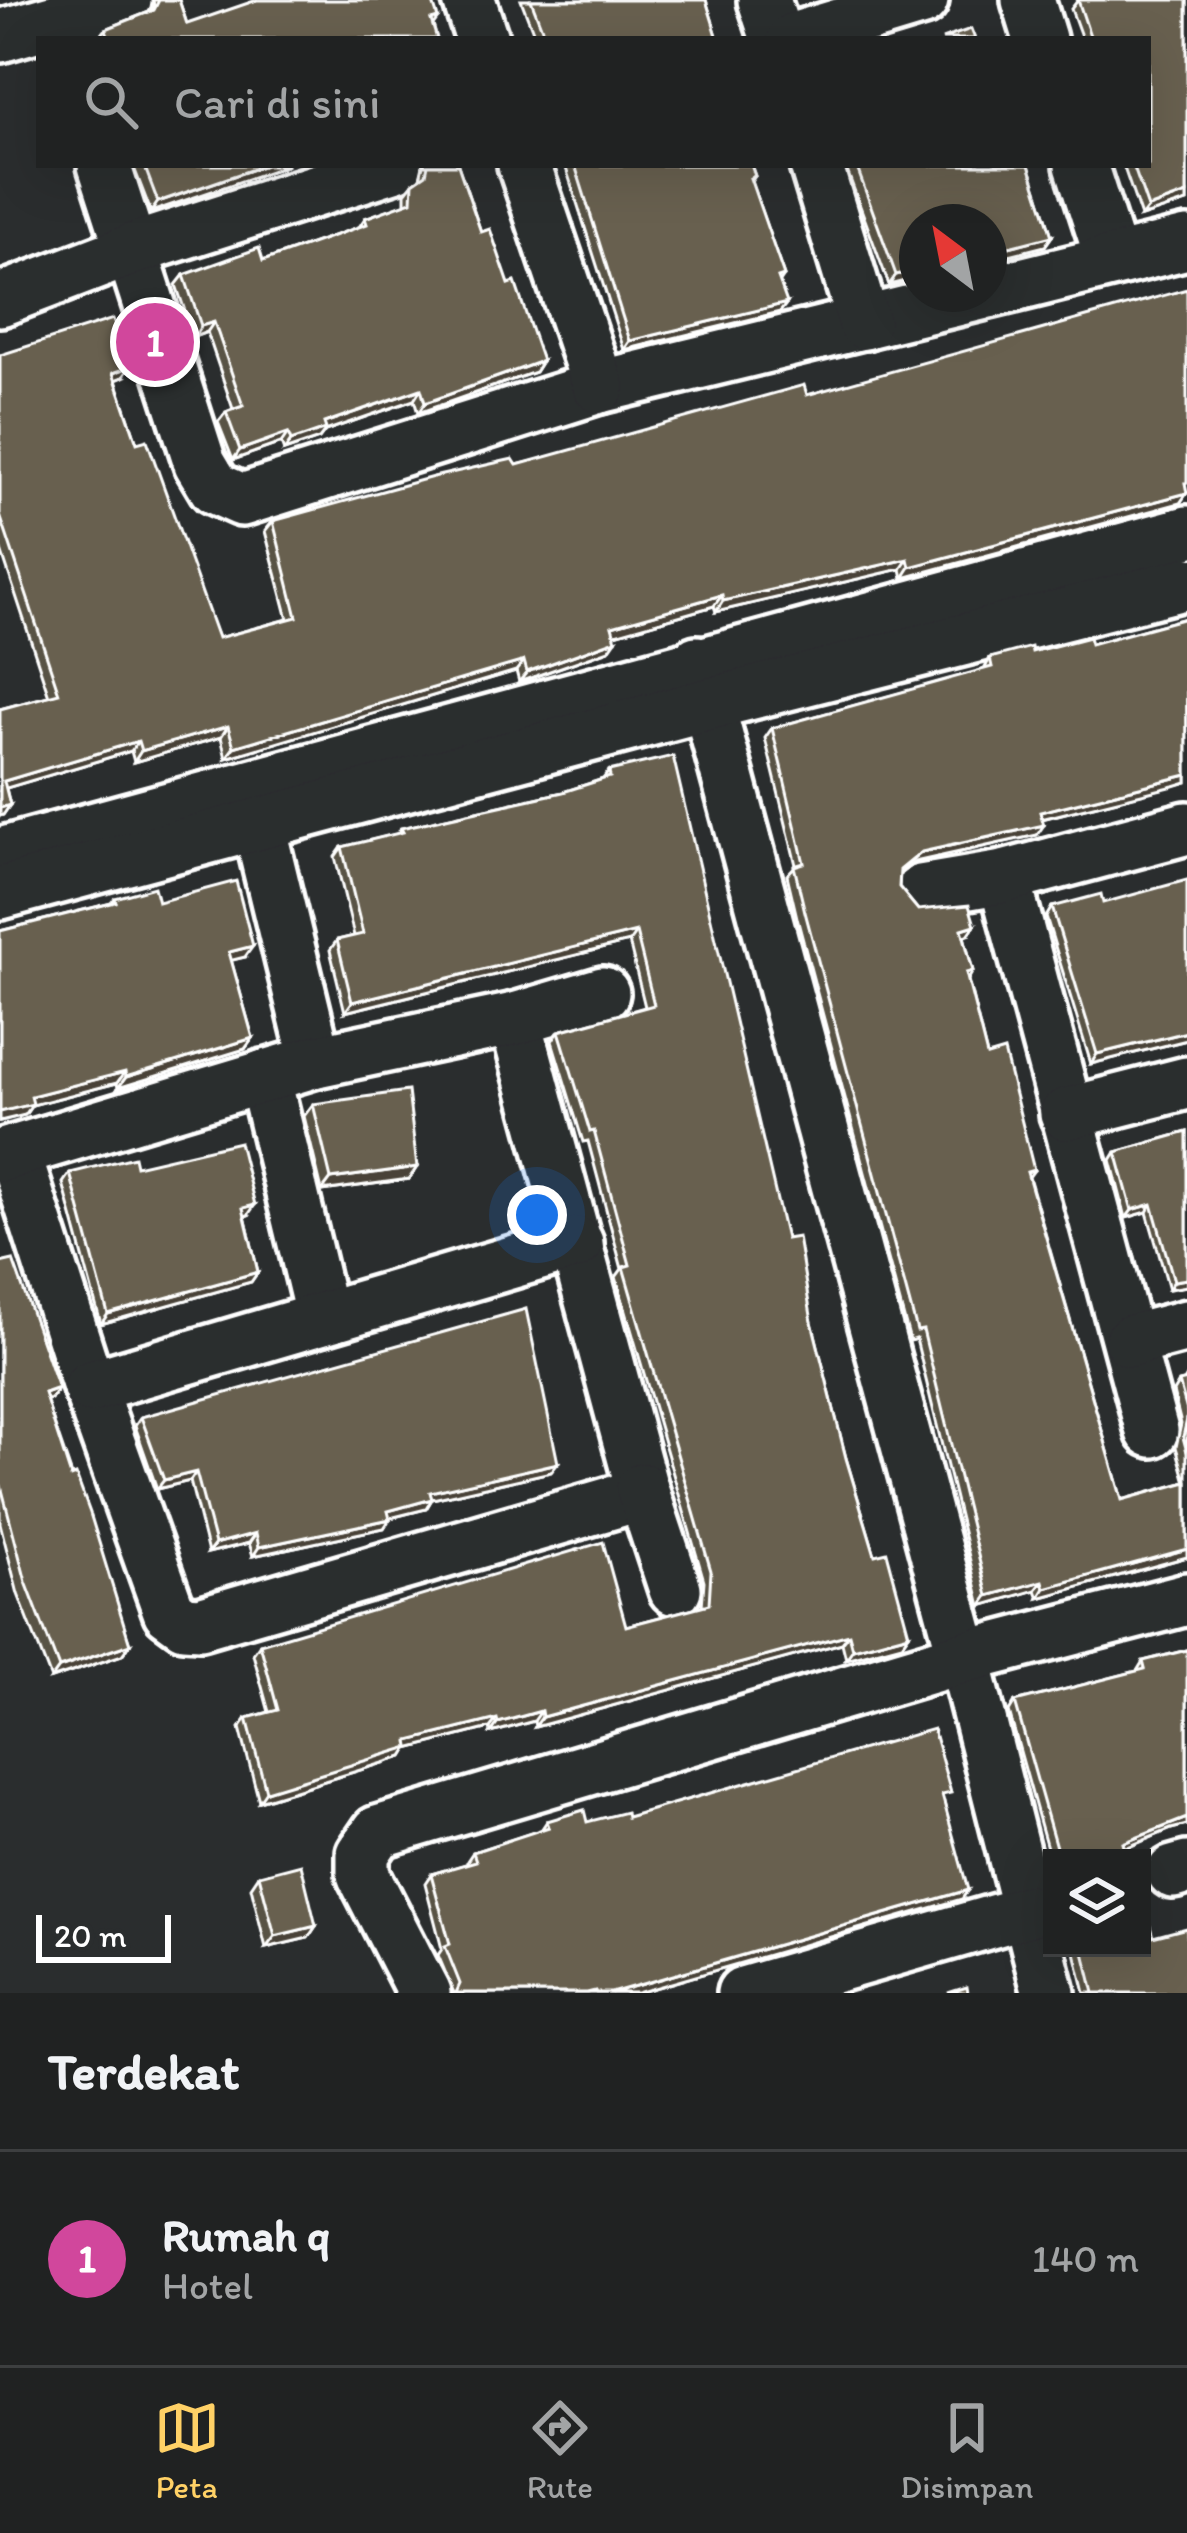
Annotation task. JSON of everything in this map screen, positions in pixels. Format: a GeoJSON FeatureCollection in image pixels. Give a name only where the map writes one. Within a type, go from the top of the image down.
{"type":"FeatureCollection","features":[{"type":"Feature","properties":{"kind":"street"},"geometry":{"type":"LineString","coordinates":[[0,36],[56,30],[125,0]]}},
{"type":"Feature","properties":{"kind":"street"},"geometry":{"type":"LineString","coordinates":[[469,0],[481,36]]}},
{"type":"Feature","properties":{"kind":"street"},"geometry":{"type":"LineString","coordinates":[[764,0],[776,36]]}},
{"type":"Feature","properties":{"kind":"street"},"geometry":{"type":"LineString","coordinates":[[803,36],[922,0]]}},
{"type":"Feature","properties":{"kind":"street"},"geometry":{"type":"LineString","coordinates":[[1028,0],[1039,36]]}},
{"type":"Feature","properties":{"kind":"street"},"geometry":{"type":"LineString","coordinates":[[105,168],[200,463],[215,488],[242,500],[599,387],[909,312]]}},
{"type":"Feature","properties":{"kind":"street"},"geometry":{"type":"LineString","coordinates":[[0,300],[133,249],[387,168]]}},
{"type":"Feature","properties":{"kind":"street"},"geometry":{"type":"LineString","coordinates":[[525,168],[599,387]]}},
{"type":"Feature","properties":{"kind":"street"},"geometry":{"type":"LineString","coordinates":[[817,168],[865,323]]}},
{"type":"Feature","properties":{"kind":"street"},"geometry":{"type":"LineString","coordinates":[[1082,168],[1112,261]]}},
{"type":"Feature","properties":{"kind":"street"},"geometry":{"type":"LineString","coordinates":[[1007,287],[1187,243]]}},
{"type":"Feature","properties":{"kind":"street"},"geometry":{"type":"LineString","coordinates":[[0,854],[254,804],[704,682],[1187,532]]}},
{"type":"Feature","properties":{"kind":"street"},"geometry":{"type":"LineString","coordinates":[[704,682],[1187,583]]}},
{"type":"Feature","properties":{"kind":"street"},"geometry":{"type":"LineString","coordinates":[[704,682],[964,1657],[1048,1993]]}},
{"type":"Feature","properties":{"kind":"street"},"geometry":{"type":"LineString","coordinates":[[0,893],[254,804]]}},
{"type":"Feature","properties":{"kind":"street"},"geometry":{"type":"LineString","coordinates":[[254,804],[316,1061]]}},
{"type":"Feature","properties":{"kind":"street"},"geometry":{"type":"LineString","coordinates":[[921,891],[1004,877],[1187,828]]}},
{"type":"Feature","properties":{"kind":"street"},"geometry":{"type":"LineString","coordinates":[[1004,877],[1153,1431]]}},
{"type":"Feature","properties":{"kind":"street"},"geometry":{"type":"LineString","coordinates":[[603,993],[515,1019],[316,1061],[7,1154],[169,1611],[184,1622],[244,1610],[618,1501],[642,1489]]}},
{"type":"Feature","properties":{"kind":"street"},"geometry":{"type":"LineString","coordinates":[[515,1019],[642,1489],[675,1589]]}},
{"type":"Feature","properties":{"kind":"street"},"geometry":{"type":"LineString","coordinates":[[264,1076],[322,1318]]}},
{"type":"Feature","properties":{"kind":"street"},"geometry":{"type":"LineString","coordinates":[[1066,1114],[1187,1083]]}},
{"type":"Feature","properties":{"kind":"street"},"geometry":{"type":"LineString","coordinates":[[89,1387],[577,1243]]}},
{"type":"Feature","properties":{"kind":"street"},"geometry":{"type":"LineString","coordinates":[[1130,1341],[1187,1326]]}},
{"type":"Feature","properties":{"kind":"street"},"geometry":{"type":"LineString","coordinates":[[424,1993],[363,1874],[363,1854],[378,1832],[964,1657],[1187,1599]]}},
{"type":"Feature","properties":{"kind":"street"},"geometry":{"type":"LineString","coordinates":[[742,1993],[1028,1911]]}},
{"type":"Feature","properties":{"kind":"building"},"geometry":{"type":"Polygon","coordinates":[[[159,0],[179,0],[187,24],[257,0],[432,0],[438,18],[431,20],[436,36],[108,36],[106,29],[154,10],[159,0]]]}},
{"type":"Feature","properties":{"kind":"building"},"geometry":{"type":"Polygon","coordinates":[[[531,0],[706,0],[717,36],[545,36],[531,0]]]}},
{"type":"Feature","properties":{"kind":"building"},"geometry":{"type":"Polygon","coordinates":[[[1078,0],[1187,0],[1187,194],[1148,208],[1134,168],[1151,168],[1151,36],[1090,36],[1078,0]]]}},
{"type":"Feature","properties":{"kind":"building"},"geometry":{"type":"Polygon","coordinates":[[[145,168],[256,168],[158,202],[145,168]]]}},
{"type":"Feature","properties":{"kind":"building"},"geometry":{"type":"Polygon","coordinates":[[[427,168],[459,168],[481,232],[490,229],[509,284],[515,282],[542,361],[425,403],[421,389],[324,423],[326,429],[291,441],[288,433],[240,450],[226,412],[243,406],[214,322],[201,326],[184,275],[259,248],[263,261],[367,224],[365,218],[412,201],[413,183],[427,168]]]}},
{"type":"Feature","properties":{"kind":"building"},"geometry":{"type":"Polygon","coordinates":[[[576,168],[752,168],[755,176],[750,178],[784,276],[778,278],[787,303],[630,341],[576,168]]]}},
{"type":"Feature","properties":{"kind":"building"},"geometry":{"type":"Polygon","coordinates":[[[857,168],[1030,168],[1052,236],[1007,247],[1007,204],[899,204],[899,274],[857,168]]]}},
{"type":"Feature","properties":{"kind":"building"},"geometry":{"type":"Polygon","coordinates":[[[1187,289],[1187,493],[910,567],[908,559],[723,601],[722,595],[612,626],[616,640],[527,672],[524,661],[234,747],[228,726],[141,751],[138,741],[4,781],[10,805],[0,808],[0,709],[59,693],[0,515],[0,355],[113,319],[130,367],[113,373],[137,443],[147,440],[218,638],[297,617],[273,521],[433,477],[513,459],[517,465],[804,385],[807,395],[1187,289]]]}},
{"type":"Feature","properties":{"kind":"building"},"geometry":{"type":"Polygon","coordinates":[[[1186,618],[1187,775],[1040,812],[1044,825],[922,852],[900,870],[899,887],[918,910],[969,905],[975,925],[962,929],[973,971],[966,973],[987,1056],[1004,1051],[1034,1170],[1027,1172],[1122,1500],[1187,1482],[1187,1549],[1045,1588],[1043,1581],[988,1596],[923,1330],[917,1331],[805,912],[794,866],[804,863],[772,728],[992,667],[990,658],[1031,647],[1032,652],[1089,637],[1091,644],[1186,618]]]}},
{"type":"Feature","properties":{"kind":"building"},"geometry":{"type":"Polygon","coordinates":[[[673,756],[786,1239],[798,1237],[812,1322],[846,1458],[875,1555],[887,1552],[909,1634],[853,1649],[849,1634],[542,1717],[541,1711],[498,1723],[497,1719],[409,1741],[410,1747],[266,1791],[247,1718],[278,1710],[260,1644],[603,1542],[626,1626],[709,1604],[711,1571],[623,1267],[630,1265],[594,1131],[590,1132],[559,1031],[654,1005],[636,932],[352,1002],[337,940],[363,934],[342,847],[403,832],[401,828],[563,792],[610,777],[609,771],[673,756]]]}},
{"type":"Feature","properties":{"kind":"building"},"geometry":{"type":"Polygon","coordinates":[[[1187,880],[1187,1032],[1097,1054],[1052,907],[1101,894],[1103,903],[1187,880]]]}},
{"type":"Feature","properties":{"kind":"building"},"geometry":{"type":"Polygon","coordinates":[[[236,881],[253,946],[229,952],[253,1038],[126,1077],[125,1072],[31,1096],[33,1104],[0,1112],[0,931],[116,902],[115,898],[154,887],[158,902],[236,881]]]}},
{"type":"Feature","properties":{"kind":"building"},"geometry":{"type":"Polygon","coordinates":[[[408,1091],[417,1167],[331,1179],[313,1104],[408,1091]]]}},
{"type":"Feature","properties":{"kind":"building"},"geometry":{"type":"Polygon","coordinates":[[[1187,1132],[1187,1279],[1174,1281],[1152,1204],[1132,1210],[1116,1152],[1187,1132]]]}},
{"type":"Feature","properties":{"kind":"building"},"geometry":{"type":"Polygon","coordinates":[[[239,1142],[255,1205],[243,1208],[258,1272],[108,1314],[70,1173],[134,1157],[136,1166],[239,1142]]]}},
{"type":"Feature","properties":{"kind":"building"},"geometry":{"type":"Polygon","coordinates":[[[13,1260],[58,1388],[44,1393],[71,1477],[76,1475],[90,1513],[130,1644],[59,1668],[26,1582],[0,1482],[0,1263],[13,1260]]]}},
{"type":"Feature","properties":{"kind":"building"},"geometry":{"type":"Polygon","coordinates":[[[526,1309],[558,1463],[430,1492],[432,1499],[388,1511],[390,1519],[259,1547],[256,1533],[215,1544],[196,1472],[164,1480],[141,1417],[526,1309]]]}},
{"type":"Feature","properties":{"kind":"building"},"geometry":{"type":"Polygon","coordinates":[[[1187,1380],[1187,1411],[1179,1382],[1187,1380]]]}},
{"type":"Feature","properties":{"kind":"building"},"geometry":{"type":"Polygon","coordinates":[[[1187,1650],[1187,1818],[1123,1843],[1125,1849],[1056,1849],[1015,1702],[1145,1669],[1143,1661],[1187,1650]]]}},
{"type":"Feature","properties":{"kind":"building"},"geometry":{"type":"Polygon","coordinates":[[[933,1729],[951,1793],[942,1795],[968,1890],[611,1993],[456,1993],[460,1984],[445,1946],[450,1944],[431,1874],[476,1861],[473,1852],[584,1810],[587,1822],[626,1812],[627,1817],[933,1729]]]}},
{"type":"Feature","properties":{"kind":"building"},"geometry":{"type":"Polygon","coordinates":[[[301,1864],[316,1926],[275,1936],[259,1875],[301,1864]]]}},
{"type":"Feature","properties":{"kind":"building"},"geometry":{"type":"Polygon","coordinates":[[[1187,1928],[1187,1993],[1094,1993],[1085,1957],[1151,1957],[1151,1930],[1153,1937],[1187,1928]]]}},
{"type":"Feature","properties":{"kind":"place","name":"Rumah q"},"geometry":{"type":"Point","coordinates":[155,342]}}]}
